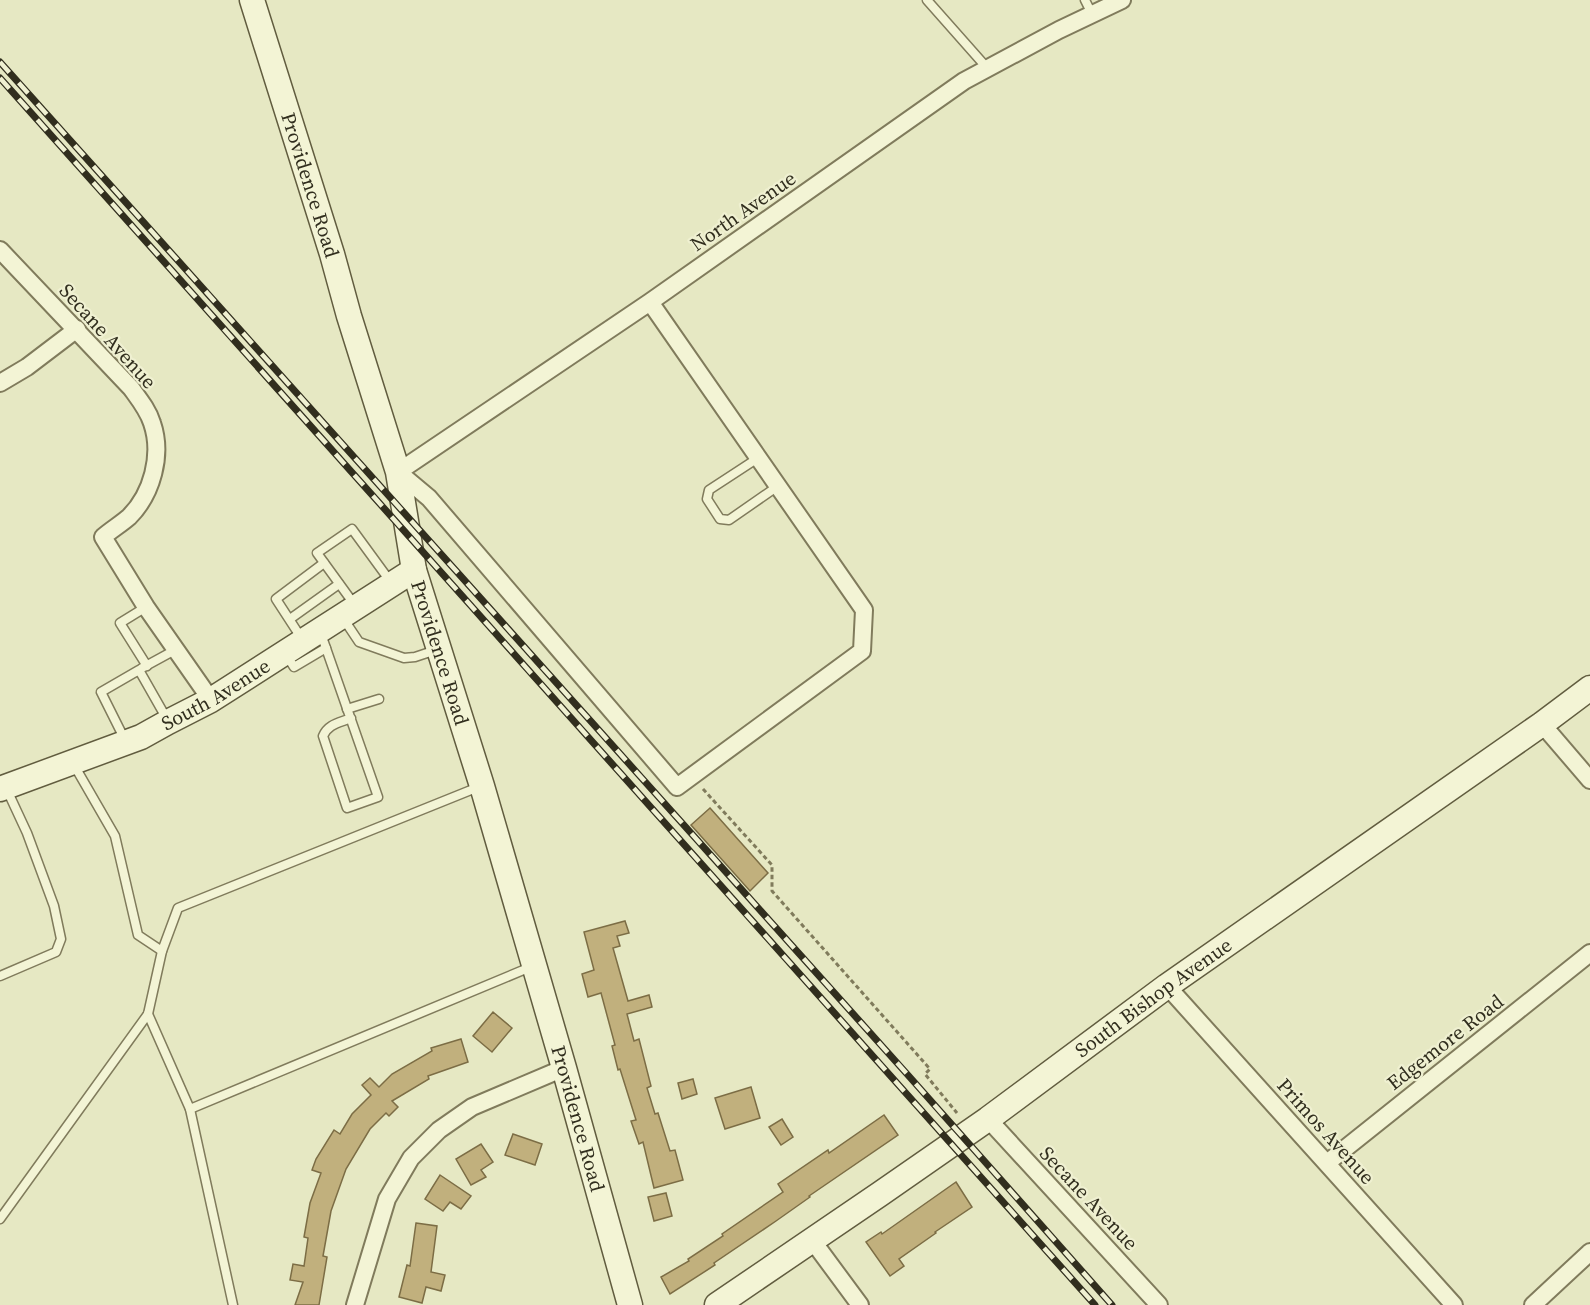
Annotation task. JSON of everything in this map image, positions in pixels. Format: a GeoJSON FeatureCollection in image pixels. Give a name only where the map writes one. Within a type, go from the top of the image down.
{"type":"FeatureCollection","features":[{"type":"Feature","properties":{"kind":"street","name":"Providence Road"},"geometry":{"type":"LineString","coordinates":[[252,0],[398,472],[414,570],[535,965],[630,1305]]}},
{"type":"Feature","properties":{"kind":"street","name":"North Avenue"},"geometry":{"type":"LineString","coordinates":[[398,472],[650,302],[964,81],[988,69],[1088,7],[1122,0]]}},
{"type":"Feature","properties":{"kind":"street","name":"Secane Avenue"},"geometry":{"type":"LineString","coordinates":[[0,250],[131,388],[152,422],[157,441],[154,474],[148,490],[129,517],[103,537],[146,607],[211,700]]}},
{"type":"Feature","properties":{"kind":"street"},"geometry":{"type":"LineString","coordinates":[[398,472],[429,498],[677,787],[862,651],[864,610],[650,302]]}},
{"type":"Feature","properties":{"kind":"street"},"geometry":{"type":"LineString","coordinates":[[0,383],[27,367],[77,329]]}},
{"type":"Feature","properties":{"kind":"street","name":"South Avenue"},"geometry":{"type":"LineString","coordinates":[[3,788],[141,737],[211,700],[309,644],[349,612],[414,570]]}},
{"type":"Feature","properties":{"kind":"street","name":"South Bishop Avenue"},"geometry":{"type":"LineString","coordinates":[[717,1305],[988,1119],[1167,986],[1590,688]]}},
{"type":"Feature","properties":{"kind":"street"},"geometry":{"type":"LineString","coordinates":[[1542,724],[1590,780]]}},
{"type":"Feature","properties":{"kind":"street","name":"Edgemore Road"},"geometry":{"type":"LineString","coordinates":[[1327,1163],[1590,953]]}},
{"type":"Feature","properties":{"kind":"street","name":"Primos Avenue"},"geometry":{"type":"LineString","coordinates":[[1167,986],[1454,1305]]}},
{"type":"Feature","properties":{"kind":"street"},"geometry":{"type":"LineString","coordinates":[[356,1305],[387,1199],[411,1158],[439,1130],[472,1107],[564,1068]]}},
{"type":"Feature","properties":{"kind":"street","name":"Secane Avenue"},"geometry":{"type":"LineString","coordinates":[[988,1119],[1159,1305]]}},
{"type":"Feature","properties":{"kind":"street"},"geometry":{"type":"LineString","coordinates":[[812,1240],[860,1305]]}},
{"type":"Feature","properties":{"kind":"street"},"geometry":{"type":"LineString","coordinates":[[1533,1305],[1590,1252]]}},
{"type":"Feature","properties":{"kind":"lane"},"geometry":{"type":"LineString","coordinates":[[927,0],[988,69]]}},
{"type":"Feature","properties":{"kind":"lane"},"geometry":{"type":"LineString","coordinates":[[758,458],[709,490],[707,499],[720,519],[729,520],[778,486]]}},
{"type":"Feature","properties":{"kind":"lane"},"geometry":{"type":"LineString","coordinates":[[392,584],[352,529],[317,553],[339,584],[359,642],[404,658],[439,649]]}},
{"type":"Feature","properties":{"kind":"lane"},"geometry":{"type":"LineString","coordinates":[[324,563],[276,599],[309,644],[347,709],[351,718],[378,797],[347,808],[323,736],[329,726],[351,718]]}},
{"type":"Feature","properties":{"kind":"lane"},"geometry":{"type":"LineString","coordinates":[[290,619],[339,584]]}},
{"type":"Feature","properties":{"kind":"lane"},"geometry":{"type":"LineString","coordinates":[[146,607],[120,622],[168,722]]}},
{"type":"Feature","properties":{"kind":"lane"},"geometry":{"type":"LineString","coordinates":[[126,742],[101,692],[175,650]]}},
{"type":"Feature","properties":{"kind":"lane"},"geometry":{"type":"LineString","coordinates":[[347,709],[379,699]]}},
{"type":"Feature","properties":{"kind":"lane"},"geometry":{"type":"LineString","coordinates":[[72,762],[115,836],[138,935],[162,951]]}},
{"type":"Feature","properties":{"kind":"lane"},"geometry":{"type":"LineString","coordinates":[[0,1219],[148,1014],[162,951],[178,908],[482,786]]}},
{"type":"Feature","properties":{"kind":"lane"},"geometry":{"type":"LineString","coordinates":[[0,976],[56,952],[62,939],[54,906],[31,843],[3,788]]}},
{"type":"Feature","properties":{"kind":"lane"},"geometry":{"type":"LineString","coordinates":[[190,1109],[535,965]]}},
{"type":"Feature","properties":{"kind":"lane"},"geometry":{"type":"LineString","coordinates":[[148,1014],[190,1109],[233,1305]]}},
{"type":"Feature","properties":{"kind":"path"},"geometry":{"type":"LineString","coordinates":[[691,776],[772,865],[772,891],[930,1069],[926,1074],[957,1113]]}},
{"type":"Feature","properties":{"kind":"building"},"geometry":{"type":"Polygon","coordinates":[[[710,808],[768,873],[750,891],[691,825],[710,808]]]}},
{"type":"Feature","properties":{"kind":"building"},"geometry":{"type":"Polygon","coordinates":[[[625,921],[629,933],[617,936],[620,946],[613,948],[628,1001],[649,995],[652,1007],[627,1014],[634,1041],[639,1039],[651,1086],[647,1088],[655,1114],[658,1113],[670,1151],[675,1150],[683,1180],[654,1188],[643,1142],[639,1144],[631,1121],[636,1120],[620,1069],[618,1070],[612,1046],[615,1045],[601,993],[588,997],[582,974],[594,970],[584,932],[625,921]]]}},
{"type":"Feature","properties":{"kind":"building"},"geometry":{"type":"Polygon","coordinates":[[[493,1012],[512,1028],[492,1052],[473,1036],[493,1012]]]}},
{"type":"Feature","properties":{"kind":"building"},"geometry":{"type":"Polygon","coordinates":[[[461,1039],[468,1062],[428,1076],[429,1079],[392,1101],[398,1107],[389,1116],[386,1113],[370,1129],[346,1169],[331,1211],[323,1256],[327,1257],[319,1305],[295,1305],[303,1282],[290,1280],[293,1264],[304,1266],[308,1238],[304,1237],[310,1203],[321,1173],[312,1170],[334,1130],[340,1134],[352,1114],[371,1095],[362,1085],[370,1078],[379,1087],[392,1074],[432,1051],[431,1048],[461,1039]]]}},
{"type":"Feature","properties":{"kind":"building"},"geometry":{"type":"Polygon","coordinates":[[[693,1079],[697,1094],[682,1099],[678,1083],[693,1079]]]}},
{"type":"Feature","properties":{"kind":"building"},"geometry":{"type":"Polygon","coordinates":[[[751,1087],[760,1118],[725,1129],[715,1098],[751,1087]]]}},
{"type":"Feature","properties":{"kind":"building"},"geometry":{"type":"Polygon","coordinates":[[[884,1115],[898,1135],[714,1263],[715,1265],[670,1294],[661,1277],[689,1261],[688,1259],[723,1236],[722,1234],[783,1192],[778,1184],[828,1150],[829,1153],[884,1115]]]}},
{"type":"Feature","properties":{"kind":"building"},"geometry":{"type":"Polygon","coordinates":[[[782,1119],[793,1137],[781,1145],[769,1127],[782,1119]]]}},
{"type":"Feature","properties":{"kind":"building"},"geometry":{"type":"Polygon","coordinates":[[[513,1134],[542,1144],[535,1165],[505,1155],[513,1134]]]}},
{"type":"Feature","properties":{"kind":"building"},"geometry":{"type":"Polygon","coordinates":[[[481,1144],[493,1162],[481,1170],[486,1177],[471,1185],[456,1159],[481,1144]]]}},
{"type":"Feature","properties":{"kind":"building"},"geometry":{"type":"Polygon","coordinates":[[[440,1175],[471,1196],[461,1209],[450,1202],[443,1211],[425,1199],[440,1175]]]}},
{"type":"Feature","properties":{"kind":"building"},"geometry":{"type":"Polygon","coordinates":[[[956,1182],[972,1207],[899,1259],[904,1266],[890,1276],[866,1242],[881,1232],[882,1234],[956,1182]]]}},
{"type":"Feature","properties":{"kind":"building"},"geometry":{"type":"Polygon","coordinates":[[[666,1193],[672,1216],[654,1221],[648,1197],[666,1193]]]}},
{"type":"Feature","properties":{"kind":"building"},"geometry":{"type":"Polygon","coordinates":[[[416,1223],[437,1226],[431,1272],[445,1275],[441,1291],[426,1287],[422,1303],[399,1297],[407,1265],[410,1266],[416,1223]]]}},
{"type":"Feature","properties":{"kind":"railway"},"geometry":{"type":"LineString","coordinates":[[0,62],[1112,1305]]}},
{"type":"Feature","properties":{"kind":"railway"},"geometry":{"type":"LineString","coordinates":[[0,78],[1095,1305]]}}]}
